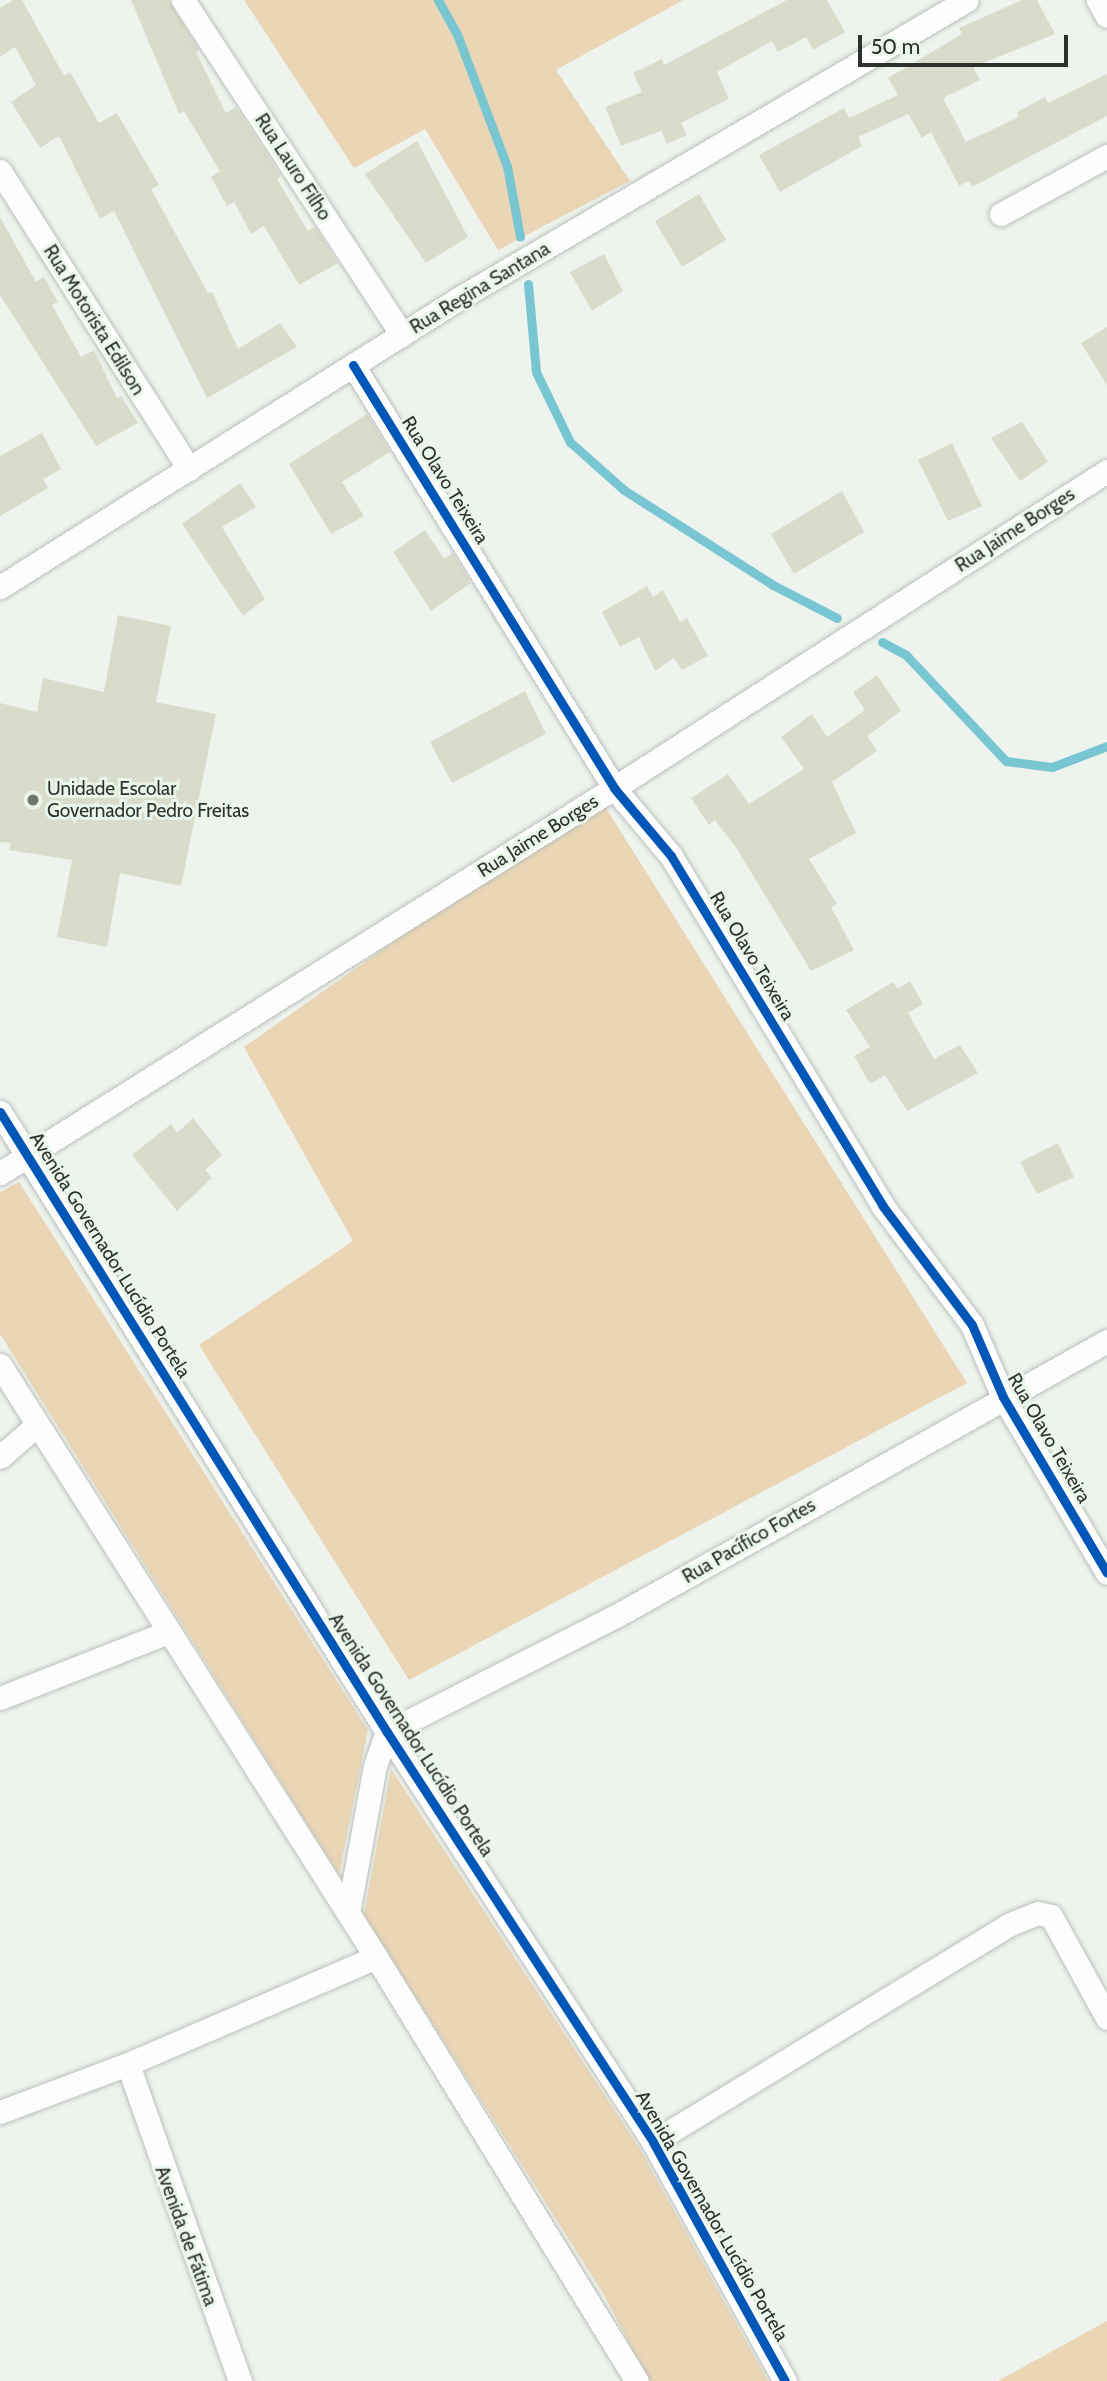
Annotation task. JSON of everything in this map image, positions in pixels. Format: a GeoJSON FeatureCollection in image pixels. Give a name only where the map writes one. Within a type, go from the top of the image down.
{"type":"FeatureCollection","features":[{"type":"Feature","properties":{"kind":"street","name":"Rua Lauro Filho"},"geometry":{"type":"LineString","coordinates":[[183,0],[402,335]]}},
{"type":"Feature","properties":{"kind":"street","name":"Rua Regina Santana"},"geometry":{"type":"LineString","coordinates":[[0,587],[402,335],[967,0]]}},
{"type":"Feature","properties":{"kind":"street"},"geometry":{"type":"LineString","coordinates":[[1098,0],[1107,16]]}},
{"type":"Feature","properties":{"kind":"street"},"geometry":{"type":"LineString","coordinates":[[1001,214],[1107,156]]}},
{"type":"Feature","properties":{"kind":"street","name":"Rua Motorista Edilson"},"geometry":{"type":"LineString","coordinates":[[0,171],[188,469]]}},
{"type":"Feature","properties":{"kind":"street","name":"Rua Olavo Teixeira"},"geometry":{"type":"LineString","coordinates":[[353,365],[614,788],[671,856],[882,1205],[972,1325],[1003,1397],[1107,1573]]}},
{"type":"Feature","properties":{"kind":"street","name":"Rua Jaime Borges"},"geometry":{"type":"LineString","coordinates":[[0,1173],[29,1158],[614,788],[1107,471]]}},
{"type":"Feature","properties":{"kind":"street","name":"Avenida Governador Lucídio Portela"},"geometry":{"type":"LineString","coordinates":[[0,1112],[387,1732],[653,2141],[785,2381]]}},
{"type":"Feature","properties":{"kind":"street","name":"Rua Pacífico Fortes"},"geometry":{"type":"LineString","coordinates":[[387,1732],[616,1616],[1107,1341]]}},
{"type":"Feature","properties":{"kind":"street"},"geometry":{"type":"LineString","coordinates":[[0,1365],[376,1957],[637,2381]]}},
{"type":"Feature","properties":{"kind":"street"},"geometry":{"type":"LineString","coordinates":[[0,1457],[37,1425]]}},
{"type":"Feature","properties":{"kind":"street"},"geometry":{"type":"LineString","coordinates":[[0,1698],[168,1632]]}},
{"type":"Feature","properties":{"kind":"street"},"geometry":{"type":"LineString","coordinates":[[348,1913],[375,1766],[387,1732]]}},
{"type":"Feature","properties":{"kind":"street"},"geometry":{"type":"LineString","coordinates":[[653,2141],[1008,1925],[1038,1913],[1051,1916],[1107,2018]]}},
{"type":"Feature","properties":{"kind":"street"},"geometry":{"type":"LineString","coordinates":[[0,2112],[128,2064],[376,1957]]}},
{"type":"Feature","properties":{"kind":"street","name":"Avenida de Fátima"},"geometry":{"type":"LineString","coordinates":[[128,2064],[133,2091],[240,2381]]}},
{"type":"Feature","properties":{"kind":"shaded area"},"geometry":{"type":"Polygon","coordinates":[[[244,0],[683,0],[556,70],[630,181],[498,250],[425,129],[354,168],[244,0]]]}},
{"type":"Feature","properties":{"kind":"shaded area"},"geometry":{"type":"Polygon","coordinates":[[[599,797],[967,1383],[409,1680],[199,1345],[353,1241],[244,1047],[599,797]]]}},
{"type":"Feature","properties":{"kind":"shaded area"},"geometry":{"type":"Polygon","coordinates":[[[19,1182],[368,1730],[339,1875],[0,1334],[0,1192],[19,1182]]]}},
{"type":"Feature","properties":{"kind":"shaded area"},"geometry":{"type":"Polygon","coordinates":[[[391,1769],[640,2149],[768,2381],[649,2381],[604,2295],[364,1915],[391,1769]]]}},
{"type":"Feature","properties":{"kind":"shaded area"},"geometry":{"type":"Polygon","coordinates":[[[1107,2321],[1107,2381],[998,2381],[1107,2321]]]}},
{"type":"Feature","properties":{"kind":"building"},"geometry":{"type":"Polygon","coordinates":[[[13,0],[22,0],[64,76],[70,72],[99,123],[117,113],[159,185],[151,189],[208,293],[212,292],[238,349],[280,323],[297,347],[207,398],[114,211],[100,219],[59,136],[40,148],[11,102],[36,85],[15,47],[0,57],[0,8],[13,0]]]}},
{"type":"Feature","properties":{"kind":"building"},"geometry":{"type":"Polygon","coordinates":[[[131,0],[169,0],[199,50],[196,52],[226,113],[236,107],[281,176],[277,179],[308,231],[315,227],[338,263],[299,285],[264,226],[251,234],[234,202],[227,206],[211,177],[220,171],[184,111],[179,114],[131,0]]]}},
{"type":"Feature","properties":{"kind":"building"},"geometry":{"type":"Polygon","coordinates":[[[787,0],[827,0],[845,32],[813,50],[806,37],[778,52],[772,41],[717,72],[729,99],[681,123],[687,135],[667,144],[661,131],[621,146],[605,107],[642,92],[633,73],[662,59],[664,65],[787,0]]]}},
{"type":"Feature","properties":{"kind":"building"},"geometry":{"type":"Polygon","coordinates":[[[1022,0],[1037,0],[1055,34],[973,67],[980,80],[943,98],[966,142],[1019,117],[1017,112],[1045,97],[1048,103],[1107,74],[1107,116],[972,187],[969,181],[959,186],[931,132],[922,138],[908,114],[858,137],[862,146],[780,192],[759,155],[844,108],[849,118],[898,95],[888,78],[962,34],[959,28],[1022,0]]]}},
{"type":"Feature","properties":{"kind":"building"},"geometry":{"type":"Polygon","coordinates":[[[417,141],[468,237],[426,263],[365,174],[417,141]]]}},
{"type":"Feature","properties":{"kind":"building"},"geometry":{"type":"Polygon","coordinates":[[[699,194],[726,240],[682,267],[655,221],[699,194]]]}},
{"type":"Feature","properties":{"kind":"building"},"geometry":{"type":"Polygon","coordinates":[[[0,217],[36,282],[44,277],[58,302],[52,305],[81,357],[94,350],[117,398],[121,396],[138,423],[96,446],[0,295],[0,217]]]}},
{"type":"Feature","properties":{"kind":"building"},"geometry":{"type":"Polygon","coordinates":[[[604,254],[623,291],[592,311],[570,272],[604,254]]]}},
{"type":"Feature","properties":{"kind":"building"},"geometry":{"type":"Polygon","coordinates":[[[1107,327],[1107,385],[1081,343],[1107,327]]]}},
{"type":"Feature","properties":{"kind":"building"},"geometry":{"type":"Polygon","coordinates":[[[367,414],[390,452],[342,482],[364,516],[331,534],[289,464],[367,414]]]}},
{"type":"Feature","properties":{"kind":"building"},"geometry":{"type":"Polygon","coordinates":[[[1022,422],[1048,462],[1020,481],[991,438],[1022,422]]]}},
{"type":"Feature","properties":{"kind":"building"},"geometry":{"type":"Polygon","coordinates":[[[42,433],[61,469],[43,479],[48,488],[0,516],[0,456],[42,433]]]}},
{"type":"Feature","properties":{"kind":"building"},"geometry":{"type":"Polygon","coordinates":[[[952,443],[982,506],[948,521],[918,460],[952,443]]]}},
{"type":"Feature","properties":{"kind":"building"},"geometry":{"type":"Polygon","coordinates":[[[240,483],[256,507],[222,527],[265,599],[243,616],[182,524],[240,483]]]}},
{"type":"Feature","properties":{"kind":"building"},"geometry":{"type":"Polygon","coordinates":[[[842,491],[864,532],[794,574],[771,534],[842,491]]]}},
{"type":"Feature","properties":{"kind":"building"},"geometry":{"type":"Polygon","coordinates":[[[425,530],[444,559],[453,553],[471,583],[431,611],[393,552],[425,530]]]}},
{"type":"Feature","properties":{"kind":"building"},"geometry":{"type":"Polygon","coordinates":[[[647,586],[653,597],[663,590],[680,622],[687,618],[708,656],[682,670],[674,658],[655,671],[639,637],[620,647],[602,612],[647,586]]]}},
{"type":"Feature","properties":{"kind":"building"},"geometry":{"type":"Polygon","coordinates":[[[118,615],[171,626],[156,702],[216,714],[181,886],[120,873],[107,947],[57,937],[72,860],[9,850],[11,843],[0,842],[0,703],[37,712],[43,678],[104,692],[118,615]]]}},
{"type":"Feature","properties":{"kind":"building"},"geometry":{"type":"Polygon","coordinates":[[[877,675],[901,711],[867,736],[877,751],[832,782],[856,833],[809,859],[837,904],[831,907],[854,950],[811,971],[737,849],[715,820],[709,825],[691,798],[728,774],[749,804],[804,769],[781,737],[812,714],[827,737],[865,710],[853,692],[877,675]]]}},
{"type":"Feature","properties":{"kind":"building"},"geometry":{"type":"Polygon","coordinates":[[[525,691],[546,734],[452,783],[430,742],[525,691]]]}},
{"type":"Feature","properties":{"kind":"building"},"geometry":{"type":"Polygon","coordinates":[[[910,981],[923,1004],[908,1013],[934,1059],[960,1045],[978,1073],[907,1111],[885,1075],[870,1084],[854,1056],[870,1047],[846,1010],[893,982],[898,989],[910,981]]]}},
{"type":"Feature","properties":{"kind":"building"},"geometry":{"type":"Polygon","coordinates":[[[193,1118],[222,1155],[205,1170],[212,1178],[177,1211],[132,1155],[171,1124],[177,1133],[193,1118]]]}},
{"type":"Feature","properties":{"kind":"building"},"geometry":{"type":"Polygon","coordinates":[[[1058,1143],[1074,1177],[1037,1194],[1020,1162],[1058,1143]]]}},
{"type":"Feature","properties":{"kind":"waterway"},"geometry":{"type":"LineString","coordinates":[[438,0],[457,34],[507,166],[520,237]]}},
{"type":"Feature","properties":{"kind":"waterway"},"geometry":{"type":"LineString","coordinates":[[528,284],[536,372],[570,442],[624,490],[773,585],[837,618]]}},
{"type":"Feature","properties":{"kind":"waterway"},"geometry":{"type":"LineString","coordinates":[[882,642],[906,655],[1006,761],[1052,767],[1107,746]]}},
{"type":"Feature","properties":{"kind":"cycle path"},"geometry":{"type":"LineString","coordinates":[[353,365],[614,788],[671,856],[882,1205],[972,1325],[1003,1397],[1107,1573]]}},
{"type":"Feature","properties":{"kind":"cycle path"},"geometry":{"type":"LineString","coordinates":[[0,1112],[387,1732],[653,2142],[785,2381]]}},
{"type":"Feature","properties":{"kind":"place","name":"Unidade Escolar Governador Pedro Freitas"},"geometry":{"type":"Point","coordinates":[33,800]}}]}
